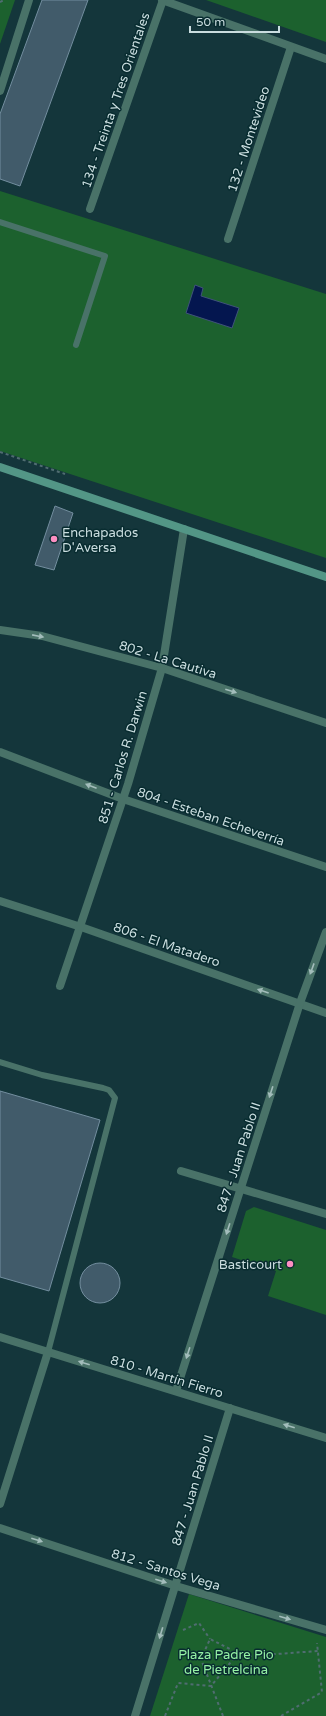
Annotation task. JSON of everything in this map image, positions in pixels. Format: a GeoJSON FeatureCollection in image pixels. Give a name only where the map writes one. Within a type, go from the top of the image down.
{"type":"FeatureCollection","features":[{"type":"Feature","properties":{"kind":"main road"},"geometry":{"type":"LineString","coordinates":[[0,467],[326,577]]}},
{"type":"Feature","properties":{"kind":"street"},"geometry":{"type":"LineString","coordinates":[[0,91],[29,0]]}},
{"type":"Feature","properties":{"kind":"street"},"geometry":{"type":"LineString","coordinates":[[162,0],[326,60]]}},
{"type":"Feature","properties":{"kind":"street","name":"134 - Treinta y Tres Orientales"},"geometry":{"type":"LineString","coordinates":[[90,209],[162,0]]}},
{"type":"Feature","properties":{"kind":"street","name":"132 - Montevideo"},"geometry":{"type":"LineString","coordinates":[[228,238],[291,47]]}},
{"type":"Feature","properties":{"kind":"street","name":"851 - Carlos R. Darwin"},"geometry":{"type":"LineString","coordinates":[[60,986],[123,799],[162,668],[184,529]]}},
{"type":"Feature","properties":{"kind":"street","name":"802 - La Cautiva"},"geometry":{"type":"LineString","coordinates":[[0,630],[42,636],[162,668],[326,723]]}},
{"type":"Feature","properties":{"kind":"street","name":"804 - Esteban Echeverría"},"geometry":{"type":"LineString","coordinates":[[0,752],[123,799],[326,867]]}},
{"type":"Feature","properties":{"kind":"street","name":"806 - El Matadero"},"geometry":{"type":"LineString","coordinates":[[0,901],[80,927],[326,1013]]}},
{"type":"Feature","properties":{"kind":"street","name":"847 - Juan Pablo II"},"geometry":{"type":"LineString","coordinates":[[176,1391],[300,1003],[326,932]]}},
{"type":"Feature","properties":{"kind":"street"},"geometry":{"type":"LineString","coordinates":[[181,1171],[326,1214]]}},
{"type":"Feature","properties":{"kind":"street","name":"810 - Martín Fierro"},"geometry":{"type":"LineString","coordinates":[[0,1337],[326,1438]]}},
{"type":"Feature","properties":{"kind":"street"},"geometry":{"type":"LineString","coordinates":[[0,1504],[48,1352]]}},
{"type":"Feature","properties":{"kind":"street","name":"847 - Juan Pablo II"},"geometry":{"type":"LineString","coordinates":[[135,1716],[230,1408]]}},
{"type":"Feature","properties":{"kind":"street","name":"812 - Santos Vega"},"geometry":{"type":"LineString","coordinates":[[0,1528],[176,1586],[326,1630]]}},
{"type":"Feature","properties":{"kind":"lane"},"geometry":{"type":"LineString","coordinates":[[0,222],[105,256],[76,345]]}},
{"type":"Feature","properties":{"kind":"lane"},"geometry":{"type":"LineString","coordinates":[[0,1062],[42,1076],[103,1088],[109,1090],[115,1098],[48,1352]]}},
{"type":"Feature","properties":{"kind":"path"},"geometry":{"type":"LineString","coordinates":[[0,2],[4,0]]}},
{"type":"Feature","properties":{"kind":"path"},"geometry":{"type":"LineString","coordinates":[[0,452],[65,474]]}},
{"type":"Feature","properties":{"kind":"path"},"geometry":{"type":"LineString","coordinates":[[183,1630],[199,1623],[210,1639],[230,1649],[235,1657]]}},
{"type":"Feature","properties":{"kind":"path"},"geometry":{"type":"LineString","coordinates":[[210,1639],[201,1659],[223,1716]]}},
{"type":"Feature","properties":{"kind":"path"},"geometry":{"type":"LineString","coordinates":[[281,1716],[322,1692],[317,1643]]}},
{"type":"Feature","properties":{"kind":"path"},"geometry":{"type":"LineString","coordinates":[[211,1686],[235,1657],[318,1651]]}},
{"type":"Feature","properties":{"kind":"path"},"geometry":{"type":"LineString","coordinates":[[165,1716],[178,1683],[211,1686]]}},
{"type":"Feature","properties":{"kind":"green space"},"geometry":{"type":"Polygon","coordinates":[[[0,0],[15,0],[0,44],[0,0]]]}},
{"type":"Feature","properties":{"kind":"green space"},"geometry":{"type":"Polygon","coordinates":[[[206,0],[326,0],[326,42],[206,0]]]}},
{"type":"Feature","properties":{"kind":"green space"},"geometry":{"type":"Polygon","coordinates":[[[0,191],[326,294],[326,558],[0,451],[0,191]]]}},
{"type":"Feature","properties":{"kind":"green space","name":"Basticourt"},"geometry":{"type":"Polygon","coordinates":[[[254,1207],[326,1230],[326,1315],[268,1296],[276,1271],[232,1257],[246,1211],[254,1207]]]}},
{"type":"Feature","properties":{"kind":"green space","name":"Plaza Padre Pio de Pietrelcina"},"geometry":{"type":"Polygon","coordinates":[[[189,1594],[326,1637],[326,1716],[150,1716],[189,1594]]]}},
{"type":"Feature","properties":{"kind":"shaded area"},"geometry":{"type":"Polygon","coordinates":[[[195,285],[203,288],[201,296],[239,308],[232,328],[186,313],[195,285]]]}},
{"type":"Feature","properties":{"kind":"building"},"geometry":{"type":"Polygon","coordinates":[[[42,0],[88,0],[20,186],[0,179],[0,114],[42,0]]]}},
{"type":"Feature","properties":{"kind":"building","name":"Enchapados D'Aversa"},"geometry":{"type":"Polygon","coordinates":[[[55,506],[73,513],[54,570],[35,565],[55,506]]]}},
{"type":"Feature","properties":{"kind":"building"},"geometry":{"type":"Polygon","coordinates":[[[0,1091],[100,1120],[49,1291],[0,1277],[0,1091]]]}},
{"type":"Feature","properties":{"kind":"building"},"geometry":{"type":"Polygon","coordinates":[[[104,1263],[111,1266],[117,1272],[120,1283],[119,1291],[111,1300],[104,1303],[96,1303],[89,1300],[81,1291],[80,1279],[83,1272],[92,1264],[104,1263]]]}},
{"type":"Feature","properties":{"kind":"place","name":"Enchapados D'Aversa"},"geometry":{"type":"Point","coordinates":[54,539]}},
{"type":"Feature","properties":{"kind":"place","name":"Basticourt"},"geometry":{"type":"Point","coordinates":[290,1264]}}]}
